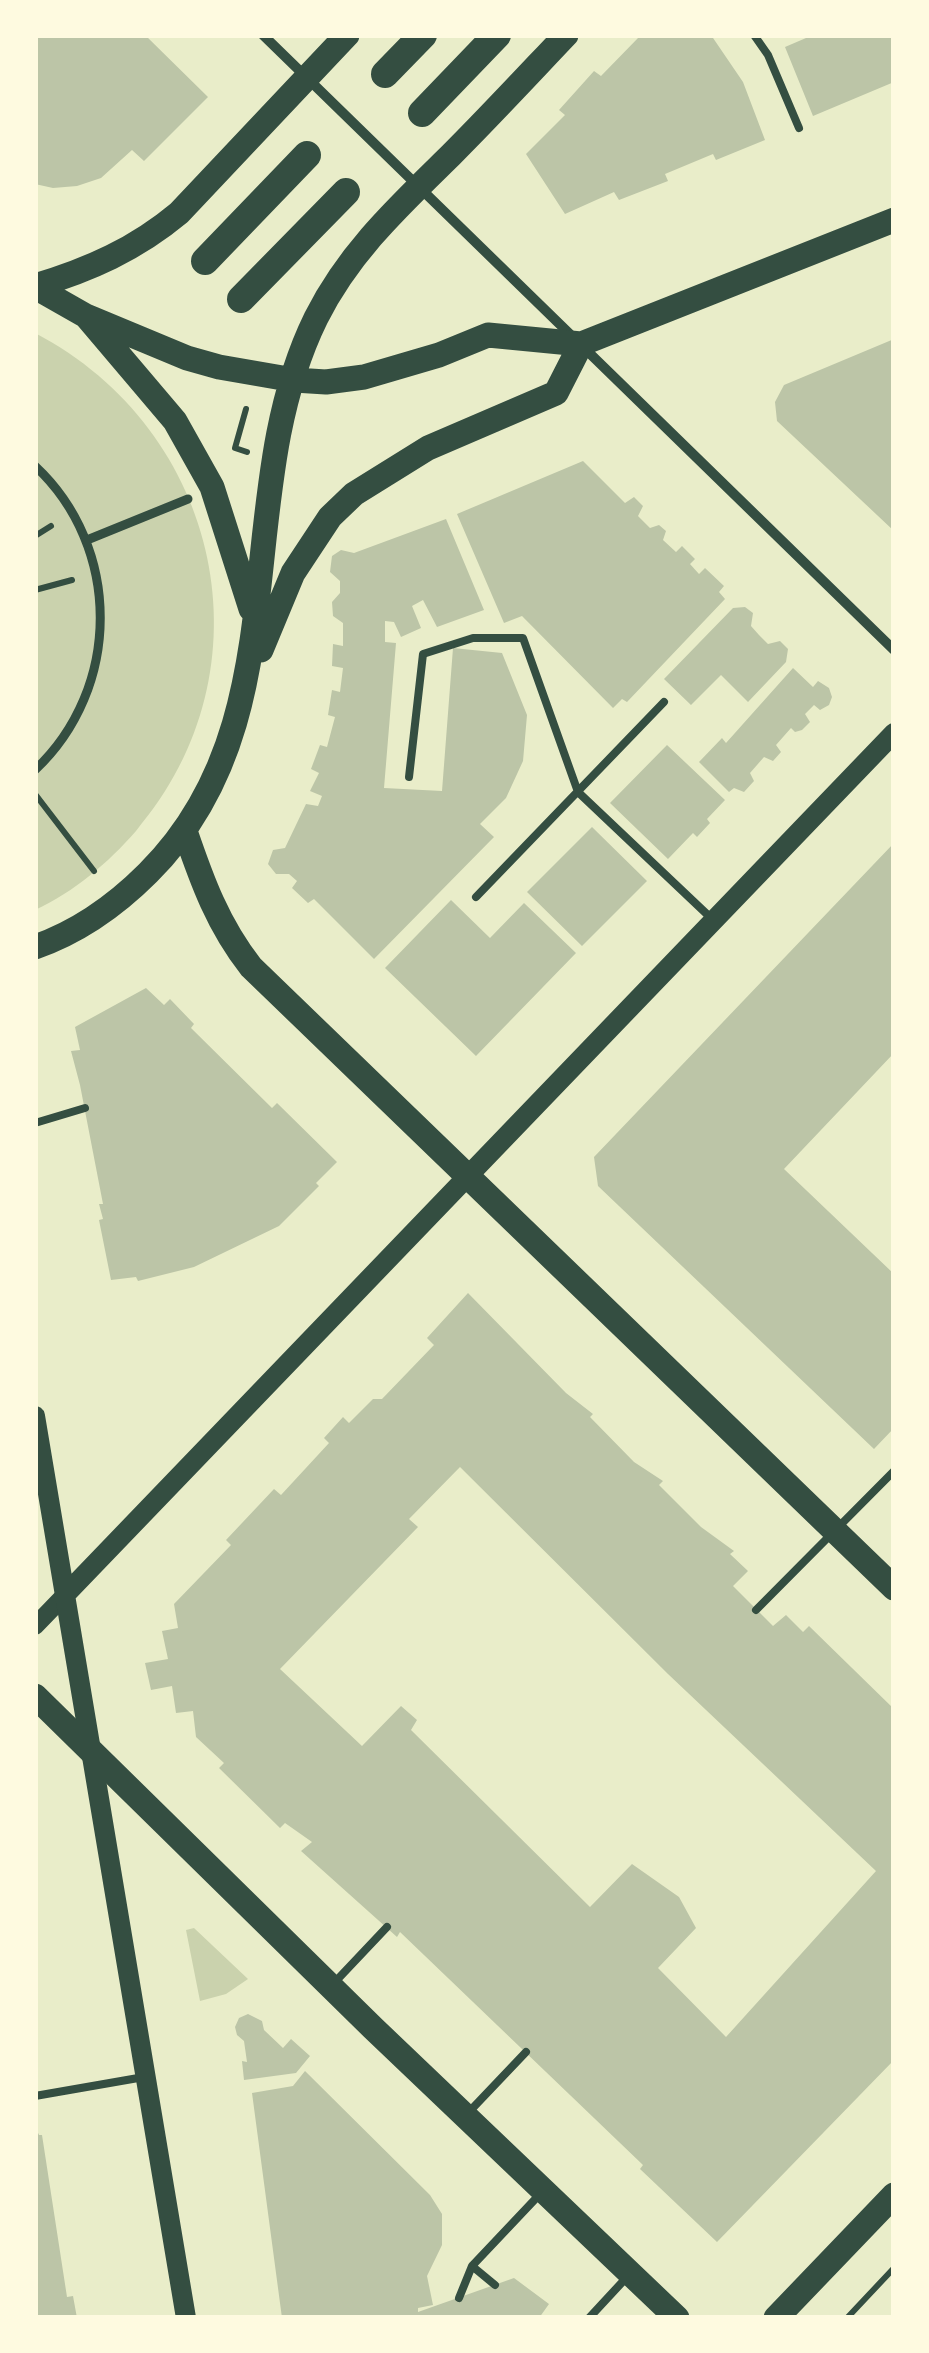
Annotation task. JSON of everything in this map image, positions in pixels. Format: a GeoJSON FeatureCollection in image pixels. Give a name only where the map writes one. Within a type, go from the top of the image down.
{"type":"FeatureCollection","features":[{"type":"Feature","properties":{"kind":"highway"},"geometry":{"type":"LineString","coordinates":[[385,74],[423,35]]}},
{"type":"Feature","properties":{"kind":"highway"},"geometry":{"type":"LineString","coordinates":[[422,112],[497,35]]}},
{"type":"Feature","properties":{"kind":"highway"},"geometry":{"type":"LineString","coordinates":[[205,262],[307,155]]}},
{"type":"Feature","properties":{"kind":"highway"},"geometry":{"type":"LineString","coordinates":[[241,300],[346,192]]}},
{"type":"Feature","properties":{"kind":"main road"},"geometry":{"type":"LineString","coordinates":[[35,286],[94,268],[154,234],[179,213],[348,35]]}},
{"type":"Feature","properties":{"kind":"main road"},"geometry":{"type":"LineString","coordinates":[[246,690],[275,456],[314,321],[333,287],[379,224],[566,35]]}},
{"type":"Feature","properties":{"kind":"main road"},"geometry":{"type":"LineString","coordinates":[[35,286],[86,316],[187,358],[294,380],[326,382],[364,378],[488,335],[581,344],[894,220]]}},
{"type":"Feature","properties":{"kind":"main road"},"geometry":{"type":"LineString","coordinates":[[86,316],[155,394],[193,450],[222,514],[255,624]]}},
{"type":"Feature","properties":{"kind":"main road"},"geometry":{"type":"LineString","coordinates":[[35,947],[65,934],[118,901],[186,831],[220,771],[246,690],[294,573],[330,517],[354,494],[428,448],[556,393],[581,344]]}},
{"type":"Feature","properties":{"kind":"main road"},"geometry":{"type":"LineString","coordinates":[[64,1596],[894,733]]}},
{"type":"Feature","properties":{"kind":"main road"},"geometry":{"type":"LineString","coordinates":[[186,831],[211,907],[251,967],[894,1588]]}},
{"type":"Feature","properties":{"kind":"main road"},"geometry":{"type":"LineString","coordinates":[[35,1416],[186,2318]]}},
{"type":"Feature","properties":{"kind":"main road"},"geometry":{"type":"LineString","coordinates":[[35,1696],[677,2318]]}},
{"type":"Feature","properties":{"kind":"main road"},"geometry":{"type":"LineString","coordinates":[[776,2318],[894,2195]]}},
{"type":"Feature","properties":{"kind":"street"},"geometry":{"type":"LineString","coordinates":[[263,35],[894,650]]}},
{"type":"Feature","properties":{"kind":"street"},"geometry":{"type":"LineString","coordinates":[[35,466],[73,511],[97,574],[102,608],[93,677],[80,709],[62,739],[35,770]]}},
{"type":"Feature","properties":{"kind":"street"},"geometry":{"type":"LineString","coordinates":[[86,540],[188,498]]}},
{"type":"Feature","properties":{"kind":"street"},"geometry":{"type":"LineString","coordinates":[[35,1626],[64,1596]]}},
{"type":"Feature","properties":{"kind":"lane"},"geometry":{"type":"LineString","coordinates":[[754,35],[768,54],[799,128]]}},
{"type":"Feature","properties":{"kind":"lane"},"geometry":{"type":"LineString","coordinates":[[409,777],[423,654],[473,638],[523,638],[578,792],[715,921]]}},
{"type":"Feature","properties":{"kind":"lane"},"geometry":{"type":"LineString","coordinates":[[476,897],[664,702]]}},
{"type":"Feature","properties":{"kind":"lane"},"geometry":{"type":"LineString","coordinates":[[35,1123],[85,1108]]}},
{"type":"Feature","properties":{"kind":"lane"},"geometry":{"type":"LineString","coordinates":[[756,1610],[894,1471]]}},
{"type":"Feature","properties":{"kind":"lane"},"geometry":{"type":"LineString","coordinates":[[331,1986],[387,1927]]}},
{"type":"Feature","properties":{"kind":"lane"},"geometry":{"type":"LineString","coordinates":[[465,2116],[526,2052]]}},
{"type":"Feature","properties":{"kind":"lane"},"geometry":{"type":"LineString","coordinates":[[35,2096],[144,2077]]}},
{"type":"Feature","properties":{"kind":"lane"},"geometry":{"type":"LineString","coordinates":[[459,2298],[472,2266],[544,2190]]}},
{"type":"Feature","properties":{"kind":"lane"},"geometry":{"type":"LineString","coordinates":[[472,2266],[495,2284]]}},
{"type":"Feature","properties":{"kind":"lane"},"geometry":{"type":"LineString","coordinates":[[589,2318],[630,2274]]}},
{"type":"Feature","properties":{"kind":"path"},"geometry":{"type":"LineString","coordinates":[[246,409],[235,448],[255,454]]}},
{"type":"Feature","properties":{"kind":"path"},"geometry":{"type":"LineString","coordinates":[[35,590],[97,574]]}},
{"type":"Feature","properties":{"kind":"path"},"geometry":{"type":"LineString","coordinates":[[35,794],[94,871]]}},
{"type":"Feature","properties":{"kind":"path"},"geometry":{"type":"LineString","coordinates":[[847,2318],[894,2268]]}},
{"type":"Feature","properties":{"kind":"green space"},"geometry":{"type":"Polygon","coordinates":[[[35,333],[98,376],[149,429],[185,490],[207,558],[214,628],[205,698],[179,767],[136,831],[114,854],[77,886],[35,910],[35,333]]]}},
{"type":"Feature","properties":{"kind":"green space"},"geometry":{"type":"Polygon","coordinates":[[[194,1928],[248,1979],[226,1994],[200,2001],[186,1930],[194,1928]]]}},
{"type":"Feature","properties":{"kind":"building"},"geometry":{"type":"Polygon","coordinates":[[[35,35],[145,35],[208,97],[144,161],[132,150],[101,178],[77,186],[53,188],[35,184],[35,35]]]}},
{"type":"Feature","properties":{"kind":"building"},"geometry":{"type":"Polygon","coordinates":[[[635,35],[711,35],[743,82],[765,140],[716,160],[713,154],[665,174],[668,181],[619,200],[614,192],[565,214],[526,154],[565,115],[559,110],[594,71],[601,76],[638,38],[635,35]]]}},
{"type":"Feature","properties":{"kind":"building"},"geometry":{"type":"Polygon","coordinates":[[[813,35],[894,35],[894,82],[813,116],[785,47],[813,35]]]}},
{"type":"Feature","properties":{"kind":"building"},"geometry":{"type":"Polygon","coordinates":[[[894,339],[894,531],[777,421],[775,402],[784,385],[894,339]]]}},
{"type":"Feature","properties":{"kind":"building"},"geometry":{"type":"Polygon","coordinates":[[[583,461],[625,503],[634,497],[643,506],[638,516],[650,528],[659,525],[666,531],[663,540],[676,552],[682,546],[695,559],[690,564],[699,574],[705,568],[724,586],[719,592],[725,599],[627,702],[622,699],[613,708],[522,616],[504,623],[457,514],[583,461]]]}},
{"type":"Feature","properties":{"kind":"building"},"geometry":{"type":"Polygon","coordinates":[[[446,519],[484,610],[437,627],[423,600],[412,606],[421,628],[401,637],[394,622],[385,621],[385,642],[396,643],[384,788],[442,791],[453,648],[502,653],[527,715],[523,761],[506,798],[480,824],[494,837],[374,959],[314,899],[308,903],[292,888],[297,881],[289,874],[276,874],[268,864],[273,850],[285,848],[306,804],[318,806],[322,796],[310,791],[319,773],[311,769],[320,745],[327,747],[335,717],[328,715],[332,690],[340,692],[343,668],[332,666],[333,644],[343,646],[343,623],[333,616],[332,602],[340,593],[340,581],[330,572],[332,556],[341,550],[354,553],[446,519]]]}},
{"type":"Feature","properties":{"kind":"building"},"geometry":{"type":"Polygon","coordinates":[[[745,607],[753,613],[751,626],[768,644],[780,641],[788,649],[786,662],[748,702],[721,675],[691,705],[664,679],[733,608],[745,607]]]}},
{"type":"Feature","properties":{"kind":"building"},"geometry":{"type":"Polygon","coordinates":[[[793,668],[813,687],[818,681],[829,688],[829,705],[820,710],[814,705],[805,714],[810,722],[802,730],[795,732],[791,728],[776,745],[781,752],[773,761],[764,757],[750,773],[754,781],[744,792],[734,788],[729,792],[699,762],[722,738],[726,743],[793,668]]]}},
{"type":"Feature","properties":{"kind":"building"},"geometry":{"type":"Polygon","coordinates":[[[667,745],[725,800],[697,837],[693,833],[668,859],[610,803],[667,745]]]}},
{"type":"Feature","properties":{"kind":"building"},"geometry":{"type":"Polygon","coordinates":[[[592,827],[647,881],[582,946],[527,892],[592,827]]]}},
{"type":"Feature","properties":{"kind":"building"},"geometry":{"type":"Polygon","coordinates":[[[894,843],[894,1053],[784,1169],[894,1274],[894,1428],[874,1449],[598,1186],[594,1157],[894,843]]]}},
{"type":"Feature","properties":{"kind":"building"},"geometry":{"type":"Polygon","coordinates":[[[451,900],[490,938],[524,903],[576,953],[476,1056],[385,968],[451,900]]]}},
{"type":"Feature","properties":{"kind":"building"},"geometry":{"type":"Polygon","coordinates":[[[146,988],[164,1005],[170,999],[194,1024],[191,1028],[272,1108],[277,1103],[337,1162],[279,1226],[194,1267],[138,1281],[136,1277],[111,1280],[99,1220],[103,1219],[99,1204],[103,1204],[71,1051],[80,1050],[75,1027],[146,988]]]}},
{"type":"Feature","properties":{"kind":"building"},"geometry":{"type":"Polygon","coordinates":[[[468,1293],[566,1393],[593,1414],[590,1417],[634,1462],[663,1481],[659,1485],[701,1527],[734,1551],[730,1554],[748,1571],[733,1586],[773,1626],[786,1615],[803,1632],[809,1626],[894,1709],[894,2060],[717,2242],[640,2169],[643,2165],[400,1932],[397,1937],[301,1851],[312,1842],[285,1823],[280,1828],[219,1768],[224,1763],[196,1737],[193,1711],[176,1713],[172,1686],[151,1690],[145,1663],[168,1659],[162,1631],[178,1628],[174,1604],[231,1545],[226,1540],[274,1489],[281,1495],[329,1443],[324,1438],[343,1417],[349,1423],[373,1399],[382,1399],[434,1345],[427,1338],[468,1293]],[[460,1467],[409,1519],[418,1527],[280,1669],[362,1746],[401,1706],[417,1720],[411,1730],[590,1907],[632,1864],[679,1897],[696,1928],[658,1968],[726,2037],[876,1871],[668,1674],[460,1467]]]}},
{"type":"Feature","properties":{"kind":"building"},"geometry":{"type":"Polygon","coordinates":[[[248,2014],[262,2021],[264,2030],[283,2048],[291,2039],[310,2056],[296,2073],[244,2080],[244,2041],[235,2027],[239,2018],[248,2014]]]}},
{"type":"Feature","properties":{"kind":"building"},"geometry":{"type":"Polygon","coordinates":[[[305,2071],[430,2195],[442,2214],[442,2245],[427,2276],[433,2305],[418,2308],[418,2312],[514,2278],[549,2304],[539,2318],[282,2318],[252,2093],[293,2086],[305,2071]]]}},
{"type":"Feature","properties":{"kind":"building"},"geometry":{"type":"Polygon","coordinates":[[[35,2126],[42,2135],[67,2297],[73,2296],[77,2318],[35,2318],[35,2126]]]}}]}
